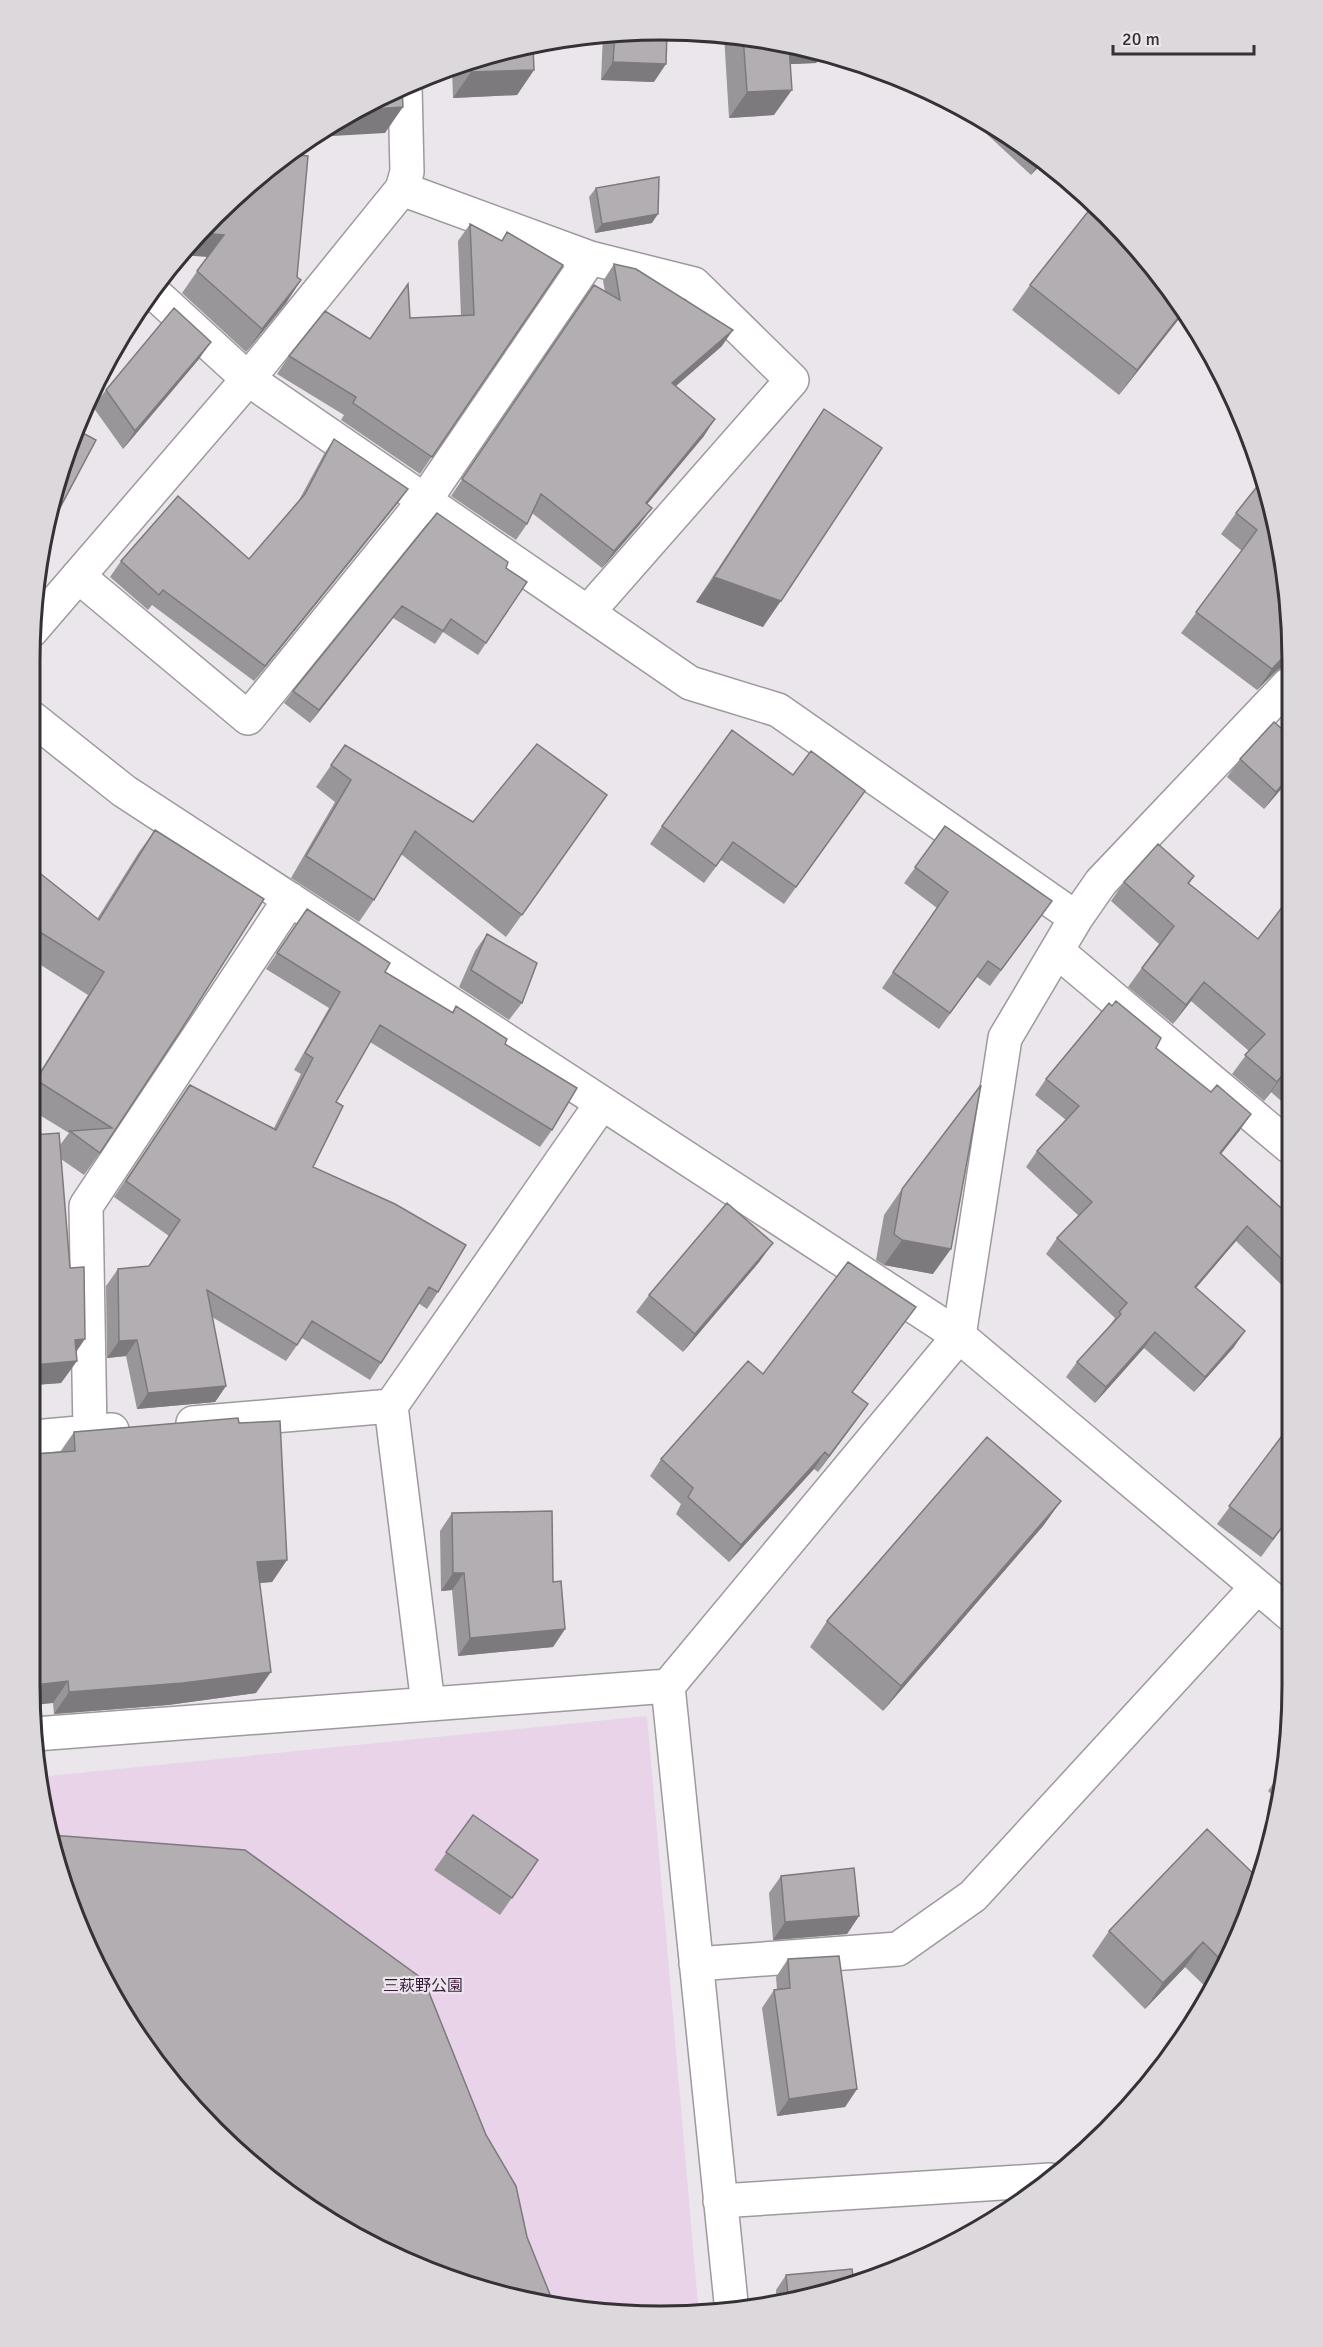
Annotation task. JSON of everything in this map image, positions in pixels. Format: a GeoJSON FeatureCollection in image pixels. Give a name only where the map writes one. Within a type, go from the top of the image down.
{"type":"FeatureCollection","features":[{"type":"Feature","properties":{"kind":"street"},"geometry":{"type":"LineString","coordinates":[[42,618],[248,378],[402,189],[407,172],[405,97]]}},
{"type":"Feature","properties":{"kind":"street"},"geometry":{"type":"LineString","coordinates":[[402,189],[590,258],[693,284],[792,380],[588,612]]}},
{"type":"Feature","properties":{"kind":"street"},"geometry":{"type":"LineString","coordinates":[[78,576],[248,718],[425,500],[590,258]]}},
{"type":"Feature","properties":{"kind":"street"},"geometry":{"type":"LineString","coordinates":[[159,297],[248,378],[690,682],[778,710],[1076,918]]}},
{"type":"Feature","properties":{"kind":"street"},"geometry":{"type":"LineString","coordinates":[[731,2302],[668,1686],[959,1336],[1005,1038],[1076,918],[1101,882],[1282,691]]}},
{"type":"Feature","properties":{"kind":"street"},"geometry":{"type":"LineString","coordinates":[[40,724],[124,791],[959,1336],[1282,1608]]}},
{"type":"Feature","properties":{"kind":"street"},"geometry":{"type":"LineString","coordinates":[[90,1432],[86,1206],[290,899]]}},
{"type":"Feature","properties":{"kind":"street"},"geometry":{"type":"LineString","coordinates":[[1058,951],[1282,1141]]}},
{"type":"Feature","properties":{"kind":"street"},"geometry":{"type":"LineString","coordinates":[[428,1704],[391,1406],[602,1102]]}},
{"type":"Feature","properties":{"kind":"street"},"geometry":{"type":"LineString","coordinates":[[40,1436],[391,1406]]}},
{"type":"Feature","properties":{"kind":"street"},"geometry":{"type":"LineString","coordinates":[[696,1964],[898,1949],[973,1896],[1257,1587]]}},
{"type":"Feature","properties":{"kind":"street"},"geometry":{"type":"LineString","coordinates":[[43,1733],[668,1686]]}},
{"type":"Feature","properties":{"kind":"street"},"geometry":{"type":"LineString","coordinates":[[720,2201],[1036,2181]]}},
{"type":"Feature","properties":{"kind":"green space","name":"三萩野公園"},"geometry":{"type":"Polygon","coordinates":[[[647,1716],[698,2305],[621,2305],[580,2301],[540,2295],[462,2274],[387,2242],[351,2223],[316,2202],[283,2178],[222,2125],[183,2081],[97,1943],[73,1885],[52,1807],[47,1776],[647,1716]]]}},
{"type":"Feature","properties":{"kind":"building"},"geometry":{"type":"Polygon","coordinates":[[[667,40],[666,64],[613,62],[614,43],[667,40]]]}},
{"type":"Feature","properties":{"kind":"building"},"geometry":{"type":"Polygon","coordinates":[[[744,46],[790,54],[792,90],[747,92],[744,46]]]}},
{"type":"Feature","properties":{"kind":"building"},"geometry":{"type":"Polygon","coordinates":[[[533,54],[534,70],[471,71],[533,54]]]}},
{"type":"Feature","properties":{"kind":"building"},"geometry":{"type":"Polygon","coordinates":[[[403,98],[403,107],[380,109],[403,98]]]}},
{"type":"Feature","properties":{"kind":"building"},"geometry":{"type":"Polygon","coordinates":[[[302,155],[308,156],[297,277],[301,280],[262,329],[197,271],[224,235],[211,234],[283,169],[302,155]]]}},
{"type":"Feature","properties":{"kind":"building"},"geometry":{"type":"Polygon","coordinates":[[[659,177],[658,214],[602,224],[596,188],[659,177]]]}},
{"type":"Feature","properties":{"kind":"building"},"geometry":{"type":"Polygon","coordinates":[[[1089,211],[1128,252],[1179,317],[1137,370],[1030,285],[1089,211]]]}},
{"type":"Feature","properties":{"kind":"building"},"geometry":{"type":"Polygon","coordinates":[[[470,224],[502,241],[507,232],[563,265],[432,457],[353,403],[356,397],[289,356],[325,311],[370,339],[408,284],[410,318],[474,315],[470,224]]]}},
{"type":"Feature","properties":{"kind":"building"},"geometry":{"type":"Polygon","coordinates":[[[614,264],[636,269],[733,330],[672,383],[715,419],[646,503],[652,508],[614,551],[541,494],[527,524],[462,479],[594,285],[620,300],[614,264]]]}},
{"type":"Feature","properties":{"kind":"building"},"geometry":{"type":"Polygon","coordinates":[[[174,308],[211,342],[135,431],[106,390],[174,308]]]}},
{"type":"Feature","properties":{"kind":"building"},"geometry":{"type":"Polygon","coordinates":[[[824,409],[882,448],[781,601],[714,577],[824,409]]]}},
{"type":"Feature","properties":{"kind":"building"},"geometry":{"type":"Polygon","coordinates":[[[84,434],[96,440],[61,507],[73,462],[84,434]]]}},
{"type":"Feature","properties":{"kind":"building"},"geometry":{"type":"Polygon","coordinates":[[[334,439],[408,489],[265,666],[163,590],[159,595],[121,561],[178,496],[249,559],[305,494],[334,439]]]}},
{"type":"Feature","properties":{"kind":"building"},"geometry":{"type":"Polygon","coordinates":[[[1257,487],[1271,540],[1281,621],[1282,658],[1272,669],[1196,612],[1257,530],[1236,513],[1257,487]]]}},
{"type":"Feature","properties":{"kind":"building"},"geometry":{"type":"Polygon","coordinates":[[[437,513],[508,562],[506,568],[527,582],[486,643],[451,619],[443,631],[402,606],[319,710],[293,691],[437,513]]]}},
{"type":"Feature","properties":{"kind":"building"},"geometry":{"type":"Polygon","coordinates":[[[1274,722],[1282,729],[1282,785],[1276,792],[1240,759],[1274,722]]]}},
{"type":"Feature","properties":{"kind":"building"},"geometry":{"type":"Polygon","coordinates":[[[732,730],[793,775],[811,751],[865,791],[796,887],[733,842],[716,866],[662,826],[732,730]]]}},
{"type":"Feature","properties":{"kind":"building"},"geometry":{"type":"Polygon","coordinates":[[[537,744],[607,795],[522,915],[415,831],[374,900],[306,856],[351,780],[331,765],[345,745],[473,822],[537,744]]]}},
{"type":"Feature","properties":{"kind":"building"},"geometry":{"type":"Polygon","coordinates":[[[945,826],[1052,901],[1001,970],[988,961],[950,1013],[893,972],[948,892],[915,867],[945,826]]]}},
{"type":"Feature","properties":{"kind":"building"},"geometry":{"type":"Polygon","coordinates":[[[155,830],[264,899],[100,1153],[70,1131],[112,1128],[40,1083],[40,1074],[104,972],[40,932],[40,873],[99,920],[155,830]]]}},
{"type":"Feature","properties":{"kind":"building"},"geometry":{"type":"Polygon","coordinates":[[[1158,844],[1194,876],[1188,883],[1258,939],[1282,907],[1282,1076],[1277,1082],[1245,1055],[1265,1034],[1204,982],[1186,1005],[1142,968],[1174,926],[1124,882],[1158,844]]]}},
{"type":"Feature","properties":{"kind":"building"},"geometry":{"type":"Polygon","coordinates":[[[307,909],[390,963],[385,972],[453,1013],[456,1006],[507,1039],[505,1044],[577,1088],[552,1130],[380,1025],[336,1102],[343,1106],[313,1167],[395,1204],[466,1245],[438,1292],[429,1287],[381,1363],[312,1321],[297,1345],[207,1290],[226,1386],[148,1393],[137,1340],[119,1341],[118,1269],[149,1266],[180,1220],[126,1181],[190,1085],[276,1130],[313,1058],[305,1053],[340,992],[277,953],[307,909]]]}},
{"type":"Feature","properties":{"kind":"building"},"geometry":{"type":"Polygon","coordinates":[[[487,934],[537,963],[522,1003],[471,970],[487,934]]]}},
{"type":"Feature","properties":{"kind":"building"},"geometry":{"type":"Polygon","coordinates":[[[1116,1001],[1161,1038],[1156,1048],[1211,1092],[1217,1085],[1251,1114],[1220,1153],[1282,1209],[1282,1259],[1247,1226],[1195,1287],[1245,1331],[1205,1377],[1155,1332],[1106,1387],[1077,1362],[1121,1314],[1119,1312],[1127,1303],[1057,1238],[1092,1202],[1037,1151],[1079,1106],[1046,1079],[1109,1003],[1112,1006],[1116,1001]]]}},
{"type":"Feature","properties":{"kind":"building"},"geometry":{"type":"Polygon","coordinates":[[[981,1085],[951,1249],[902,1240],[894,1234],[902,1189],[981,1085]]]}},
{"type":"Feature","properties":{"kind":"building"},"geometry":{"type":"Polygon","coordinates":[[[59,1133],[70,1268],[84,1267],[85,1339],[75,1340],[77,1361],[40,1364],[40,1134],[59,1133]]]}},
{"type":"Feature","properties":{"kind":"building"},"geometry":{"type":"Polygon","coordinates":[[[727,1203],[773,1243],[695,1334],[649,1295],[727,1203]]]}},
{"type":"Feature","properties":{"kind":"building"},"geometry":{"type":"Polygon","coordinates":[[[848,1262],[916,1307],[852,1392],[868,1404],[829,1456],[825,1452],[741,1545],[688,1497],[693,1488],[661,1459],[748,1361],[763,1374],[848,1262]]]}},
{"type":"Feature","properties":{"kind":"building"},"geometry":{"type":"Polygon","coordinates":[[[238,1418],[239,1423],[280,1421],[287,1560],[257,1562],[271,1672],[183,1683],[69,1692],[68,1681],[40,1684],[40,1454],[75,1451],[74,1432],[238,1418]]]}},
{"type":"Feature","properties":{"kind":"building"},"geometry":{"type":"Polygon","coordinates":[[[1282,1436],[1282,1527],[1273,1539],[1229,1506],[1282,1436]]]}},
{"type":"Feature","properties":{"kind":"building"},"geometry":{"type":"Polygon","coordinates":[[[987,1437],[1061,1501],[901,1686],[827,1621],[987,1437]]]}},
{"type":"Feature","properties":{"kind":"building"},"geometry":{"type":"Polygon","coordinates":[[[552,1511],[553,1582],[561,1581],[565,1629],[470,1638],[464,1573],[453,1573],[452,1513],[552,1511]]]}},
{"type":"Feature","properties":{"kind":"building"},"geometry":{"type":"Polygon","coordinates":[[[473,1815],[538,1860],[512,1898],[446,1852],[473,1815]]]}},
{"type":"Feature","properties":{"kind":"building"},"geometry":{"type":"Polygon","coordinates":[[[1207,1829],[1253,1874],[1219,1958],[1203,1942],[1163,1983],[1109,1931],[1207,1829]]]}},
{"type":"Feature","properties":{"kind":"building"},"geometry":{"type":"Polygon","coordinates":[[[59,1836],[245,1850],[424,1980],[486,2135],[516,2186],[527,2237],[551,2297],[462,2274],[387,2242],[316,2202],[252,2152],[222,2125],[195,2095],[145,2031],[105,1960],[88,1923],[73,1885],[59,1836]]]}},
{"type":"Feature","properties":{"kind":"building"},"geometry":{"type":"Polygon","coordinates":[[[854,1868],[859,1916],[785,1922],[781,1876],[854,1868]]]}},
{"type":"Feature","properties":{"kind":"building"},"geometry":{"type":"Polygon","coordinates":[[[839,1956],[857,2089],[789,2099],[774,1990],[790,1988],[788,1959],[839,1956]]]}},
{"type":"Feature","properties":{"kind":"building"},"geometry":{"type":"Polygon","coordinates":[[[852,2269],[853,2276],[788,2294],[786,2275],[852,2269]]]}}]}
